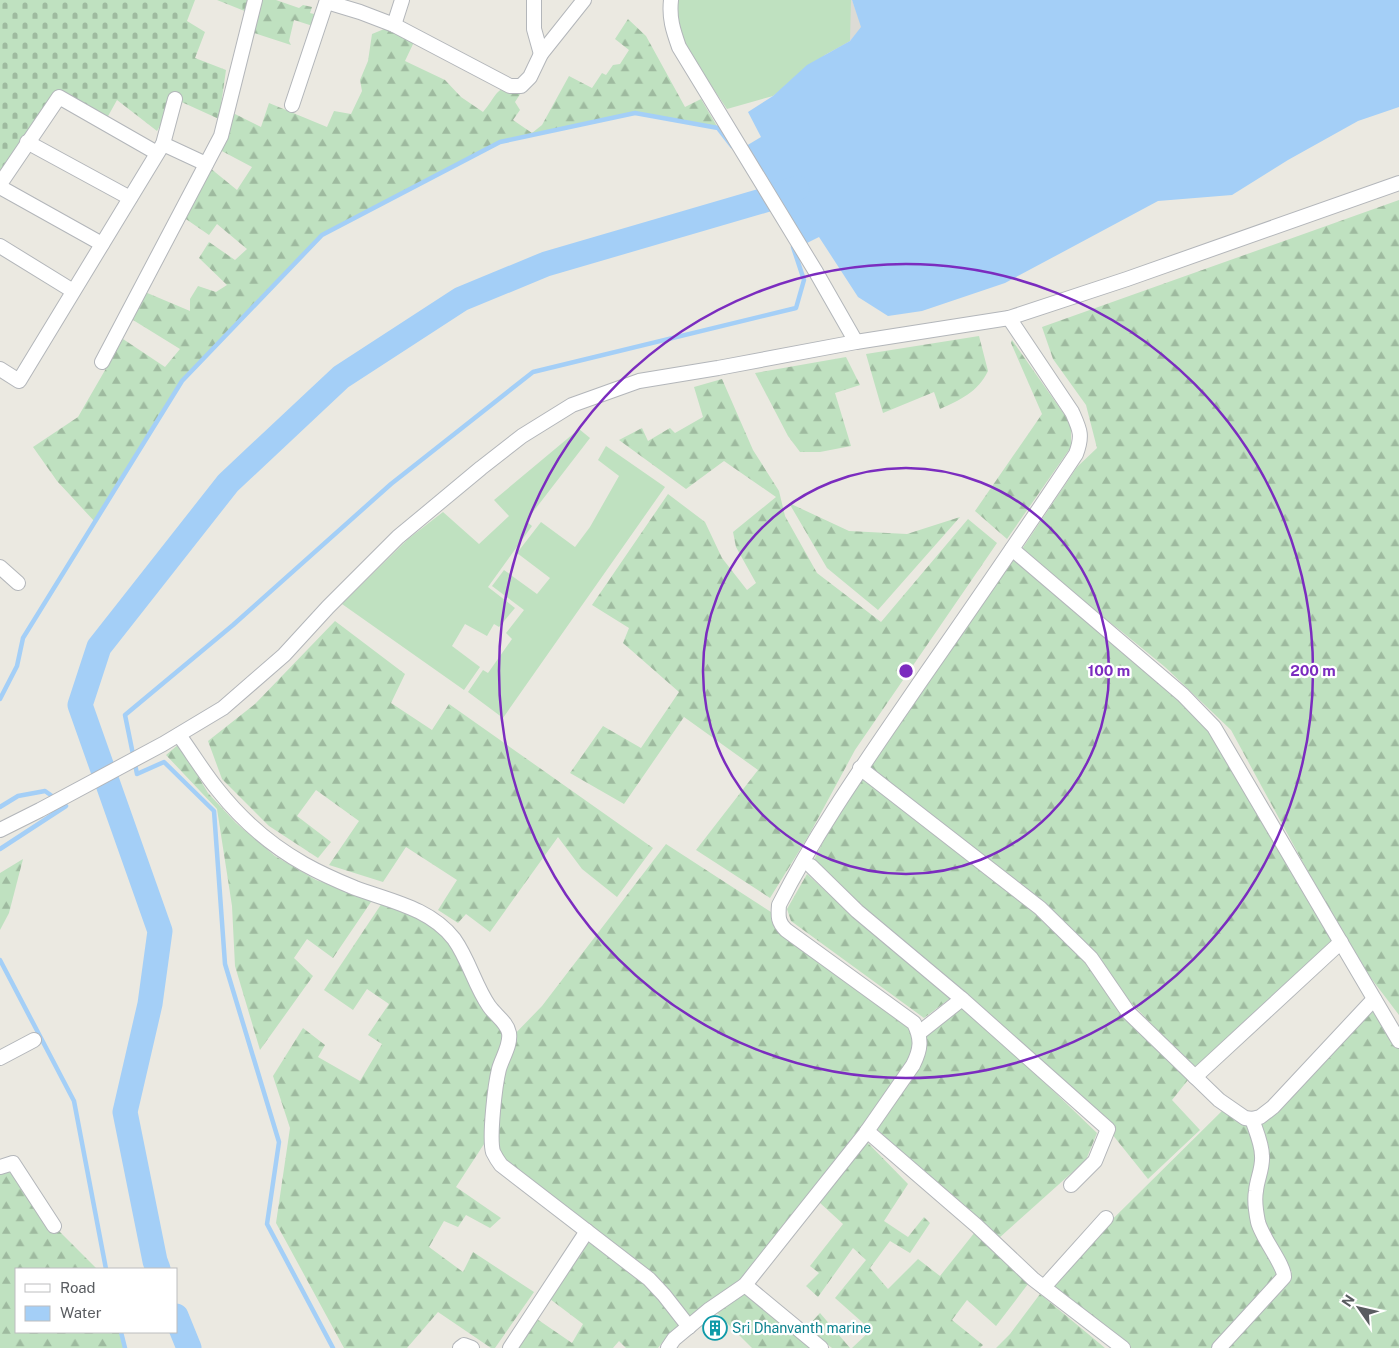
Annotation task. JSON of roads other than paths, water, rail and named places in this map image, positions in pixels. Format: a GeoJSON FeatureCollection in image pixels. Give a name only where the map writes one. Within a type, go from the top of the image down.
{"type":"FeatureCollection","features":[{"type":"Feature","properties":{"kind":"street"},"geometry":{"type":"LineString","coordinates":[[102,362],[221,136],[256,0]]}},
{"type":"Feature","properties":{"kind":"street"},"geometry":{"type":"LineString","coordinates":[[394,25],[402,0]]}},
{"type":"Feature","properties":{"kind":"street"},"geometry":{"type":"LineString","coordinates":[[534,0],[534,29],[541,54]]}},
{"type":"Feature","properties":{"kind":"street"},"geometry":{"type":"LineString","coordinates":[[292,105],[327,1],[394,25],[510,86],[521,86],[530,77],[541,54],[584,0]]}},
{"type":"Feature","properties":{"kind":"street"},"geometry":{"type":"LineString","coordinates":[[671,0],[669,14],[671,26],[679,47],[816,272],[856,342]]}},
{"type":"Feature","properties":{"kind":"street"},"geometry":{"type":"LineString","coordinates":[[102,244],[0,185],[27,142],[59,97],[160,148],[206,164]]}},
{"type":"Feature","properties":{"kind":"street"},"geometry":{"type":"LineString","coordinates":[[0,370],[19,381],[160,148],[175,99]]}},
{"type":"Feature","properties":{"kind":"street"},"geometry":{"type":"LineString","coordinates":[[27,142],[130,198]]}},
{"type":"Feature","properties":{"kind":"street"},"geometry":{"type":"LineString","coordinates":[[0,830],[163,744],[223,708],[284,655],[328,607],[398,537],[522,436],[572,405],[639,380],[718,368],[856,342],[1009,318],[1137,276],[1399,183]]}},
{"type":"Feature","properties":{"kind":"street"},"geometry":{"type":"LineString","coordinates":[[0,246],[74,291]]}},
{"type":"Feature","properties":{"kind":"street"},"geometry":{"type":"LineString","coordinates":[[668,1348],[674,1339],[689,1326],[744,1285],[867,1131],[920,1053],[919,1033],[914,1023],[907,1016],[786,930],[780,924],[778,917],[779,906],[824,823],[860,768],[1012,550],[1076,454],[1081,442],[1080,429],[1072,412],[1009,318]]}},
{"type":"Feature","properties":{"kind":"street"},"geometry":{"type":"LineString","coordinates":[[1012,550],[1183,695],[1214,726],[1399,1041]]}},
{"type":"Feature","properties":{"kind":"street"},"geometry":{"type":"LineString","coordinates":[[0,567],[18,583]]}},
{"type":"Feature","properties":{"kind":"street"},"geometry":{"type":"LineString","coordinates":[[179,735],[218,791],[242,817],[280,849],[318,872],[407,906],[442,927],[453,939],[461,950],[489,1007],[505,1024],[509,1032],[509,1040],[496,1084],[491,1141],[494,1153],[501,1165],[649,1279],[689,1326]]}},
{"type":"Feature","properties":{"kind":"street"},"geometry":{"type":"LineString","coordinates":[[860,768],[1040,908],[1091,958],[1128,1012],[1219,1100],[1245,1118],[1260,1117],[1273,1107],[1374,999]]}},
{"type":"Feature","properties":{"kind":"street"},"geometry":{"type":"LineString","coordinates":[[811,866],[864,917],[962,999],[1108,1130],[1095,1161],[1071,1185]]}},
{"type":"Feature","properties":{"kind":"street"},"geometry":{"type":"LineString","coordinates":[[1195,1078],[1341,942]]}},
{"type":"Feature","properties":{"kind":"street"},"geometry":{"type":"LineString","coordinates":[[919,1033],[962,999]]}},
{"type":"Feature","properties":{"kind":"street"},"geometry":{"type":"LineString","coordinates":[[0,1058],[34,1040]]}},
{"type":"Feature","properties":{"kind":"street"},"geometry":{"type":"LineString","coordinates":[[1219,1348],[1284,1277],[1282,1267],[1267,1244],[1259,1224],[1255,1206],[1255,1192],[1262,1157],[1252,1119]]}},
{"type":"Feature","properties":{"kind":"street"},"geometry":{"type":"LineString","coordinates":[[867,1131],[1044,1287],[1123,1348]]}},
{"type":"Feature","properties":{"kind":"street"},"geometry":{"type":"LineString","coordinates":[[0,1167],[13,1163],[54,1226]]}},
{"type":"Feature","properties":{"kind":"street"},"geometry":{"type":"LineString","coordinates":[[1044,1287],[1106,1218]]}},
{"type":"Feature","properties":{"kind":"street"},"geometry":{"type":"LineString","coordinates":[[510,1348],[587,1231]]}},
{"type":"Feature","properties":{"kind":"street"},"geometry":{"type":"LineString","coordinates":[[744,1285],[821,1348]]}},
{"type":"Feature","properties":{"kind":"street"},"geometry":{"type":"LineString","coordinates":[[460,1348],[464,1345],[472,1348]]}},
{"type":"Feature","properties":{"kind":"water"},"geometry":{"type":"Polygon","coordinates":[[[852,0],[1399,0],[1399,107],[1358,121],[1288,160],[1232,195],[1158,201],[1005,283],[922,311],[888,316],[858,297],[819,237],[795,249],[736,152],[761,137],[748,112],[773,96],[807,65],[850,41],[861,27],[852,0]]]}},
{"type":"Feature","properties":{"kind":"waterway"},"geometry":{"type":"LineString","coordinates":[[0,699],[17,666],[23,638],[182,381],[322,235],[500,142],[635,113],[718,128],[732,146]]}},
{"type":"Feature","properties":{"kind":"waterway"},"geometry":{"type":"LineString","coordinates":[[158,1268],[125,1112],[150,1004],[160,931],[80,705],[99,647],[228,483],[341,377],[461,299],[546,264],[765,200],[797,188]]}},
{"type":"Feature","properties":{"kind":"waterway"},"geometry":{"type":"LineString","coordinates":[[333,1348],[267,1224],[279,1142],[225,964],[214,811],[164,762],[137,774],[125,715],[233,625],[391,484],[533,372],[796,308],[804,280],[793,247]]}},
{"type":"Feature","properties":{"kind":"waterway"},"geometry":{"type":"LineString","coordinates":[[0,807],[18,796],[45,791],[66,806],[0,849]]}},
{"type":"Feature","properties":{"kind":"waterway"},"geometry":{"type":"LineString","coordinates":[[0,960],[74,1101],[106,1268]]}},
{"type":"Feature","properties":{"kind":"waterway"},"geometry":{"type":"LineString","coordinates":[[178,1321],[189,1348]]}},
{"type":"Feature","properties":{"kind":"waterway"},"geometry":{"type":"LineString","coordinates":[[121,1333],[125,1348]]}},
{"type":"Feature","properties":{"kind":"place","name":"Sri Dhanvanth marine"},"geometry":{"type":"Point","coordinates":[715,1328]}}]}
